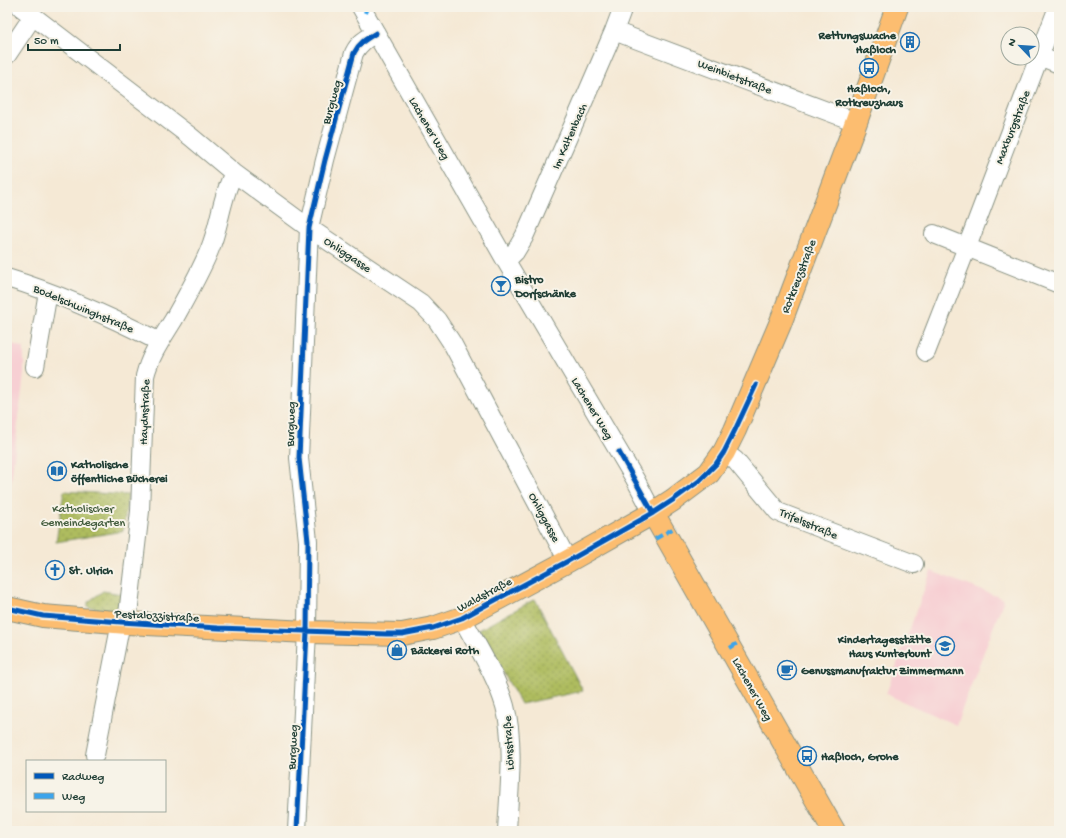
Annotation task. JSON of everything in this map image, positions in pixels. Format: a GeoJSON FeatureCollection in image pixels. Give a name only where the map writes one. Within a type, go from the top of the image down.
{"type":"FeatureCollection","features":[{"type":"Feature","properties":{"kind":"main road","name":"Rotkreuzstraße"},"geometry":{"type":"LineString","coordinates":[[654,513],[699,482],[716,464],[724,452],[753,391],[778,330],[856,122],[897,7]]}},
{"type":"Feature","properties":{"kind":"main road","name":"Waldstraße"},"geometry":{"type":"LineString","coordinates":[[307,632],[402,634],[432,628],[462,618],[654,513]]}},
{"type":"Feature","properties":{"kind":"main road","name":"Lachener Weg"},"geometry":{"type":"LineString","coordinates":[[654,513],[834,831]]}},
{"type":"Feature","properties":{"kind":"main road","name":"Pestalozzistraße"},"geometry":{"type":"LineString","coordinates":[[7,608],[43,616],[124,623],[307,632]]}},
{"type":"Feature","properties":{"kind":"street","name":"Im Kaltenbach"},"geometry":{"type":"LineString","coordinates":[[506,261],[515,252],[524,237],[614,31],[623,7]]}},
{"type":"Feature","properties":{"kind":"street","name":"Maxburgstraße"},"geometry":{"type":"LineString","coordinates":[[1040,53],[1058,7]]}},
{"type":"Feature","properties":{"kind":"street","name":"Lachener Weg"},"geometry":{"type":"LineString","coordinates":[[364,9],[376,33],[506,261],[654,513]]}},
{"type":"Feature","properties":{"kind":"street"},"geometry":{"type":"LineString","coordinates":[[7,55],[27,10]]}},
{"type":"Feature","properties":{"kind":"street","name":"Ohliggasse"},"geometry":{"type":"LineString","coordinates":[[27,10],[191,137],[234,173],[309,228],[421,303],[438,320],[452,343],[568,561]]}},
{"type":"Feature","properties":{"kind":"street","name":"Weinbietstraße"},"geometry":{"type":"LineString","coordinates":[[614,31],[856,122]]}},
{"type":"Feature","properties":{"kind":"street","name":"Burgweg"},"geometry":{"type":"LineString","coordinates":[[297,831],[307,632],[308,541],[299,458],[309,228],[323,167],[354,54],[362,41],[376,33]]}},
{"type":"Feature","properties":{"kind":"street"},"geometry":{"type":"LineString","coordinates":[[1040,56],[1059,64]]}},
{"type":"Feature","properties":{"kind":"street","name":"Maxburgstraße"},"geometry":{"type":"LineString","coordinates":[[926,352],[1035,66]]}},
{"type":"Feature","properties":{"kind":"street","name":"Haydnstraße"},"geometry":{"type":"LineString","coordinates":[[95,755],[124,623],[140,511],[145,376],[150,360],[182,304],[210,250],[228,185],[234,173]]}},
{"type":"Feature","properties":{"kind":"street"},"geometry":{"type":"LineString","coordinates":[[934,234],[1059,284]]}},
{"type":"Feature","properties":{"kind":"street","name":"Bodelschwinghstraße"},"geometry":{"type":"LineString","coordinates":[[7,278],[48,292],[97,312],[160,342]]}},
{"type":"Feature","properties":{"kind":"street"},"geometry":{"type":"LineString","coordinates":[[35,367],[48,292]]}},
{"type":"Feature","properties":{"kind":"street","name":"Trifelsstraße"},"geometry":{"type":"LineString","coordinates":[[724,452],[735,460],[778,512],[914,564]]}},
{"type":"Feature","properties":{"kind":"street","name":"Lönsstraße"},"geometry":{"type":"LineString","coordinates":[[462,618],[480,651],[505,705],[508,722],[510,754],[507,831]]}},
{"type":"Feature","properties":{"kind":"shaded area"},"geometry":{"type":"Polygon","coordinates":[[[7,342],[24,348],[24,374],[7,516],[7,342]]]}},
{"type":"Feature","properties":{"kind":"shaded area","name":"Kindertagesstätte Haus Kunterbunt"},"geometry":{"type":"Polygon","coordinates":[[[931,571],[1004,599],[956,725],[886,694],[931,571]]]}},
{"type":"Feature","properties":{"kind":"green space","name":"Katholischer Gemeindegarten"},"geometry":{"type":"Polygon","coordinates":[[[64,491],[128,495],[123,531],[56,542],[64,491]]]}},
{"type":"Feature","properties":{"kind":"green space"},"geometry":{"type":"Polygon","coordinates":[[[103,591],[122,594],[120,612],[88,607],[88,602],[103,591]]]}},
{"type":"Feature","properties":{"kind":"green space"},"geometry":{"type":"Polygon","coordinates":[[[535,599],[583,691],[521,704],[479,630],[535,599]]]}},
{"type":"Feature","properties":{"kind":"marked path"},"geometry":{"type":"LineString","coordinates":[[365,13],[367,7]]}},
{"type":"Feature","properties":{"kind":"marked path"},"geometry":{"type":"LineString","coordinates":[[655,539],[676,527]]}},
{"type":"Feature","properties":{"kind":"marked path"},"geometry":{"type":"LineString","coordinates":[[730,648],[739,642]]}},
{"type":"Feature","properties":{"kind":"cycle path"},"geometry":{"type":"LineString","coordinates":[[297,831],[307,632],[308,541],[299,458],[309,228],[325,160],[354,53],[366,39],[376,33]]}},
{"type":"Feature","properties":{"kind":"cycle path"},"geometry":{"type":"LineString","coordinates":[[7,608],[43,616],[218,628],[386,634],[402,634],[433,628],[462,618],[568,561],[653,513],[699,481],[716,464],[724,452],[756,385]]}},
{"type":"Feature","properties":{"kind":"cycle path"},"geometry":{"type":"LineString","coordinates":[[619,452],[653,513]]}},
{"type":"Feature","properties":{"kind":"place","name":"Rettungswache Haßloch"},"geometry":{"type":"Point","coordinates":[910,42]}},
{"type":"Feature","properties":{"kind":"place","name":"Haßloch, Rotkreuzhaus"},"geometry":{"type":"Point","coordinates":[869,68]}},
{"type":"Feature","properties":{"kind":"place","name":"Bistro Dorfschänke"},"geometry":{"type":"Point","coordinates":[501,286]}},
{"type":"Feature","properties":{"kind":"place","name":"Katholische öffentliche Bücherei"},"geometry":{"type":"Point","coordinates":[57,471]}},
{"type":"Feature","properties":{"kind":"place","name":"St. Ulrich"},"geometry":{"type":"Point","coordinates":[55,570]}},
{"type":"Feature","properties":{"kind":"place","name":"Kindertagesstätte Haus Kunterbunt"},"geometry":{"type":"Point","coordinates":[945,646]}},
{"type":"Feature","properties":{"kind":"place","name":"Bäckerei Roth"},"geometry":{"type":"Point","coordinates":[397,650]}},
{"type":"Feature","properties":{"kind":"place","name":"Genussmanufraktur Zimmermann"},"geometry":{"type":"Point","coordinates":[787,670]}},
{"type":"Feature","properties":{"kind":"place","name":"Haßloch, Grohe"},"geometry":{"type":"Point","coordinates":[807,756]}}]}
